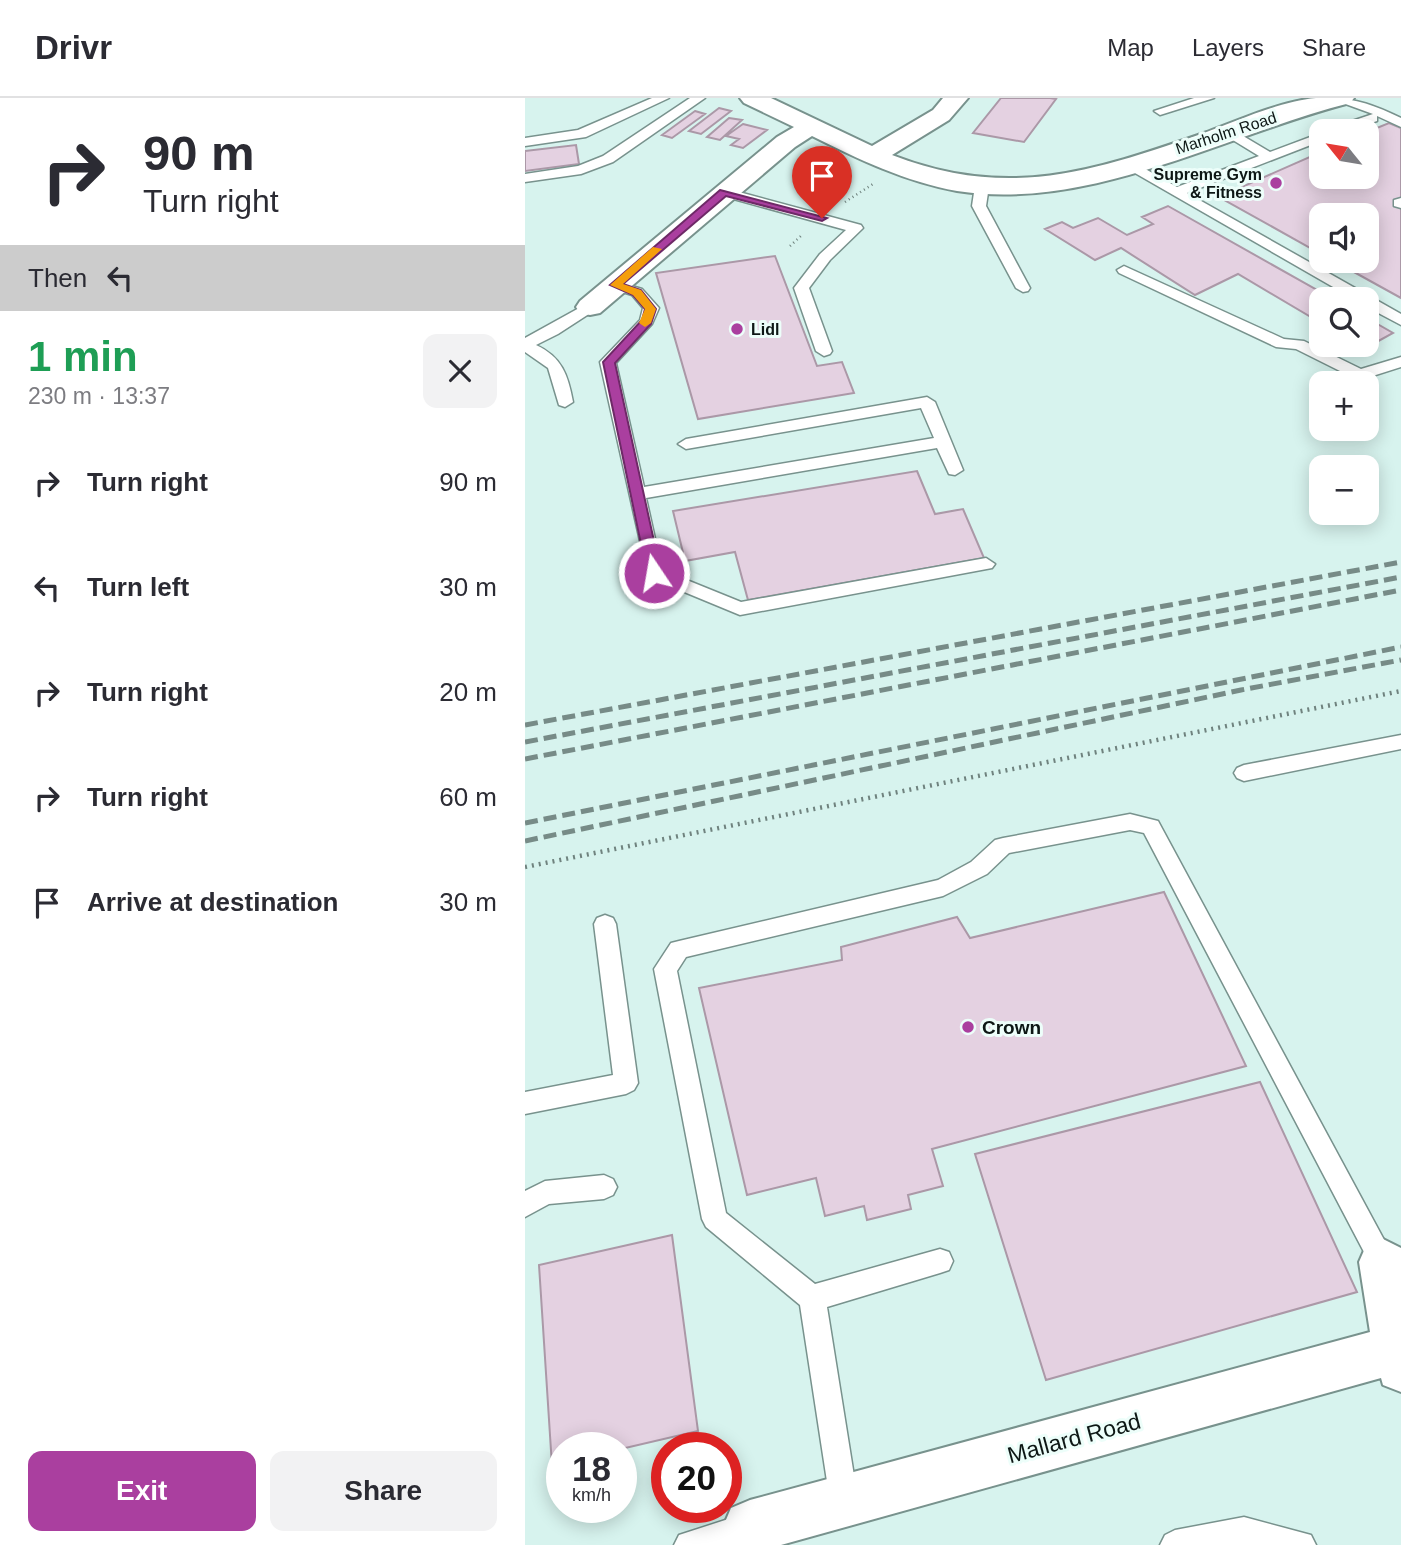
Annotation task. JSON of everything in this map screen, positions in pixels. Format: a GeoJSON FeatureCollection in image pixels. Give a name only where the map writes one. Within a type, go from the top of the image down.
{"type":"FeatureCollection","features":[{"type":"Feature","properties":{"kind":"street","name":"Marholm Road"},"geometry":{"type":"LineString","coordinates":[[752,98],[900,167],[945,180],[982,186],[1043,186],[1090,177],[1338,98]]}},
{"type":"Feature","properties":{"kind":"street"},"geometry":{"type":"LineString","coordinates":[[873,156],[941,115],[956,98]]}},
{"type":"Feature","properties":{"kind":"street"},"geometry":{"type":"LineString","coordinates":[[590,307],[724,192],[786,142],[813,127]]}},
{"type":"Feature","properties":{"kind":"street","name":"Mallard Road"},"geometry":{"type":"LineString","coordinates":[[750,1527],[1399,1358],[1383,1262]]}},
{"type":"Feature","properties":{"kind":"lane"},"geometry":{"type":"LineString","coordinates":[[525,142],[599,128],[663,98]]}},
{"type":"Feature","properties":{"kind":"lane"},"geometry":{"type":"LineString","coordinates":[[525,178],[581,170],[608,159],[699,98]]}},
{"type":"Feature","properties":{"kind":"lane"},"geometry":{"type":"LineString","coordinates":[[1160,111],[1208,98]]}},
{"type":"Feature","properties":{"kind":"lane"},"geometry":{"type":"LineString","coordinates":[[1338,98],[1401,123]]}},
{"type":"Feature","properties":{"kind":"lane"},"geometry":{"type":"LineString","coordinates":[[1357,119],[1370,112]]}},
{"type":"Feature","properties":{"kind":"lane"},"geometry":{"type":"LineString","coordinates":[[525,127],[550,138]]}},
{"type":"Feature","properties":{"kind":"lane"},"geometry":{"type":"LineString","coordinates":[[1228,131],[1268,156]]}},
{"type":"Feature","properties":{"kind":"lane"},"geometry":{"type":"LineString","coordinates":[[1177,192],[1309,141]]}},
{"type":"Feature","properties":{"kind":"lane"},"geometry":{"type":"LineString","coordinates":[[1128,165],[1343,287]]}},
{"type":"Feature","properties":{"kind":"lane"},"geometry":{"type":"LineString","coordinates":[[982,186],[979,206],[1023,288]]}},
{"type":"Feature","properties":{"kind":"lane"},"geometry":{"type":"LineString","coordinates":[[724,192],[856,228],[825,257],[801,288],[824,351]]}},
{"type":"Feature","properties":{"kind":"lane"},"geometry":{"type":"LineString","coordinates":[[1124,270],[1280,344],[1299,344],[1360,375],[1401,362]]}},
{"type":"Feature","properties":{"kind":"lane"},"geometry":{"type":"LineString","coordinates":[[615,285],[637,292],[651,309],[647,321],[608,362],[654,573],[740,609],[986,564]]}},
{"type":"Feature","properties":{"kind":"lane"},"geometry":{"type":"LineString","coordinates":[[525,345],[590,307]]}},
{"type":"Feature","properties":{"kind":"lane"},"geometry":{"type":"LineString","coordinates":[[1379,307],[1401,320]]}},
{"type":"Feature","properties":{"kind":"lane"},"geometry":{"type":"LineString","coordinates":[[525,345],[556,364],[565,402]]}},
{"type":"Feature","properties":{"kind":"lane"},"geometry":{"type":"LineString","coordinates":[[686,444],[927,402],[941,442],[955,470]]}},
{"type":"Feature","properties":{"kind":"lane"},"geometry":{"type":"LineString","coordinates":[[637,494],[941,442]]}},
{"type":"Feature","properties":{"kind":"lane"},"geometry":{"type":"LineString","coordinates":[[1244,773],[1400,744]]}},
{"type":"Feature","properties":{"kind":"lane"},"geometry":{"type":"LineString","coordinates":[[844,1501],[812,1298],[715,1219],[665,969],[679,950],[943,887],[979,868],[1003,846],[1131,822],[1151,827],[1383,1262]]}},
{"type":"Feature","properties":{"kind":"lane"},"geometry":{"type":"LineString","coordinates":[[525,1103],[627,1083],[605,924]]}},
{"type":"Feature","properties":{"kind":"lane"},"geometry":{"type":"LineString","coordinates":[[525,1205],[545,1193],[604,1187]]}},
{"type":"Feature","properties":{"kind":"lane"},"geometry":{"type":"LineString","coordinates":[[812,1298],[940,1261]]}},
{"type":"Feature","properties":{"kind":"lane"},"geometry":{"type":"LineString","coordinates":[[689,1545],[750,1527]]}},
{"type":"Feature","properties":{"kind":"lane"},"geometry":{"type":"LineString","coordinates":[[1175,1545],[1244,1532],[1301,1545]]}},
{"type":"Feature","properties":{"kind":"path"},"geometry":{"type":"LineString","coordinates":[[525,867],[1401,691]]}},
{"type":"Feature","properties":{"kind":"building"},"geometry":{"type":"Polygon","coordinates":[[[1001,98],[1056,99],[1024,142],[973,133],[1001,98]]]}},
{"type":"Feature","properties":{"kind":"building"},"geometry":{"type":"Polygon","coordinates":[[[719,108],[731,111],[701,134],[689,131],[719,108]]]}},
{"type":"Feature","properties":{"kind":"building"},"geometry":{"type":"Polygon","coordinates":[[[695,111],[705,114],[672,138],[662,135],[695,111]]]}},
{"type":"Feature","properties":{"kind":"building"},"geometry":{"type":"Polygon","coordinates":[[[729,118],[742,120],[720,140],[707,137],[729,118]]]}},
{"type":"Feature","properties":{"kind":"building"},"geometry":{"type":"Polygon","coordinates":[[[1389,123],[1401,128],[1401,298],[1356,273],[1379,273],[1379,203],[1309,203],[1309,247],[1219,197],[1309,157],[1309,189],[1379,189],[1379,127],[1389,123]]]}},
{"type":"Feature","properties":{"kind":"building"},"geometry":{"type":"Polygon","coordinates":[[[743,124],[767,130],[743,148],[731,145],[739,139],[726,136],[743,124]]]}},
{"type":"Feature","properties":{"kind":"building"},"geometry":{"type":"Polygon","coordinates":[[[576,145],[579,164],[525,171],[525,151],[576,145]]]}},
{"type":"Feature","properties":{"kind":"building"},"geometry":{"type":"Polygon","coordinates":[[[1168,206],[1312,287],[1309,287],[1309,316],[1238,274],[1195,295],[1121,248],[1095,260],[1045,229],[1062,222],[1073,228],[1098,218],[1127,235],[1153,224],[1142,217],[1168,206]]]}},
{"type":"Feature","properties":{"kind":"building","name":"Lidl"},"geometry":{"type":"Polygon","coordinates":[[[775,256],[817,366],[842,362],[854,393],[698,419],[656,273],[775,256]]]}},
{"type":"Feature","properties":{"kind":"building"},"geometry":{"type":"Polygon","coordinates":[[[1379,325],[1393,333],[1379,341],[1379,325]]]}},
{"type":"Feature","properties":{"kind":"building"},"geometry":{"type":"Polygon","coordinates":[[[917,471],[935,514],[963,509],[984,558],[748,600],[735,552],[685,561],[673,511],[917,471]]]}},
{"type":"Feature","properties":{"kind":"building","name":"Crown"},"geometry":{"type":"Polygon","coordinates":[[[1164,892],[1246,1066],[932,1149],[943,1186],[908,1195],[911,1209],[867,1220],[864,1206],[825,1216],[816,1178],[747,1195],[699,988],[842,960],[841,947],[957,917],[970,938],[1164,892]]]}},
{"type":"Feature","properties":{"kind":"building"},"geometry":{"type":"Polygon","coordinates":[[[1260,1082],[1357,1292],[1046,1380],[975,1154],[1260,1082]]]}},
{"type":"Feature","properties":{"kind":"building"},"geometry":{"type":"Polygon","coordinates":[[[672,1235],[698,1431],[651,1432],[651,1442],[637,1445],[637,1432],[550,1432],[539,1265],[672,1235]]]}},
{"type":"Feature","properties":{"kind":"railway"},"geometry":{"type":"LineString","coordinates":[[525,725],[1401,562]]}},
{"type":"Feature","properties":{"kind":"railway"},"geometry":{"type":"LineString","coordinates":[[525,742],[1401,577]]}},
{"type":"Feature","properties":{"kind":"railway"},"geometry":{"type":"LineString","coordinates":[[525,759],[1401,590]]}},
{"type":"Feature","properties":{"kind":"railway"},"geometry":{"type":"LineString","coordinates":[[525,823],[1401,647]]}},
{"type":"Feature","properties":{"kind":"railway"},"geometry":{"type":"LineString","coordinates":[[525,841],[1241,690],[1401,660]]}},
{"type":"Feature","properties":{"kind":"slow traffic"},"geometry":{"type":"LineString","coordinates":[[645,323],[651,309],[637,292],[615,285],[657,249]]}},
{"type":"Feature","properties":{"kind":"place","name":"Supreme Gym & Fitness"},"geometry":{"type":"Point","coordinates":[1276,183]}},
{"type":"Feature","properties":{"kind":"place","name":"Lidl"},"geometry":{"type":"Point","coordinates":[737,329]}},
{"type":"Feature","properties":{"kind":"place","name":"Crown"},"geometry":{"type":"Point","coordinates":[968,1027]}},
{"type":"Feature","properties":{"kind":"route"},"geometry":{"type":"LineString","coordinates":[[654,573],[608,362],[647,321],[651,309],[637,292],[615,285],[724,192],[822,218]]}}]}
